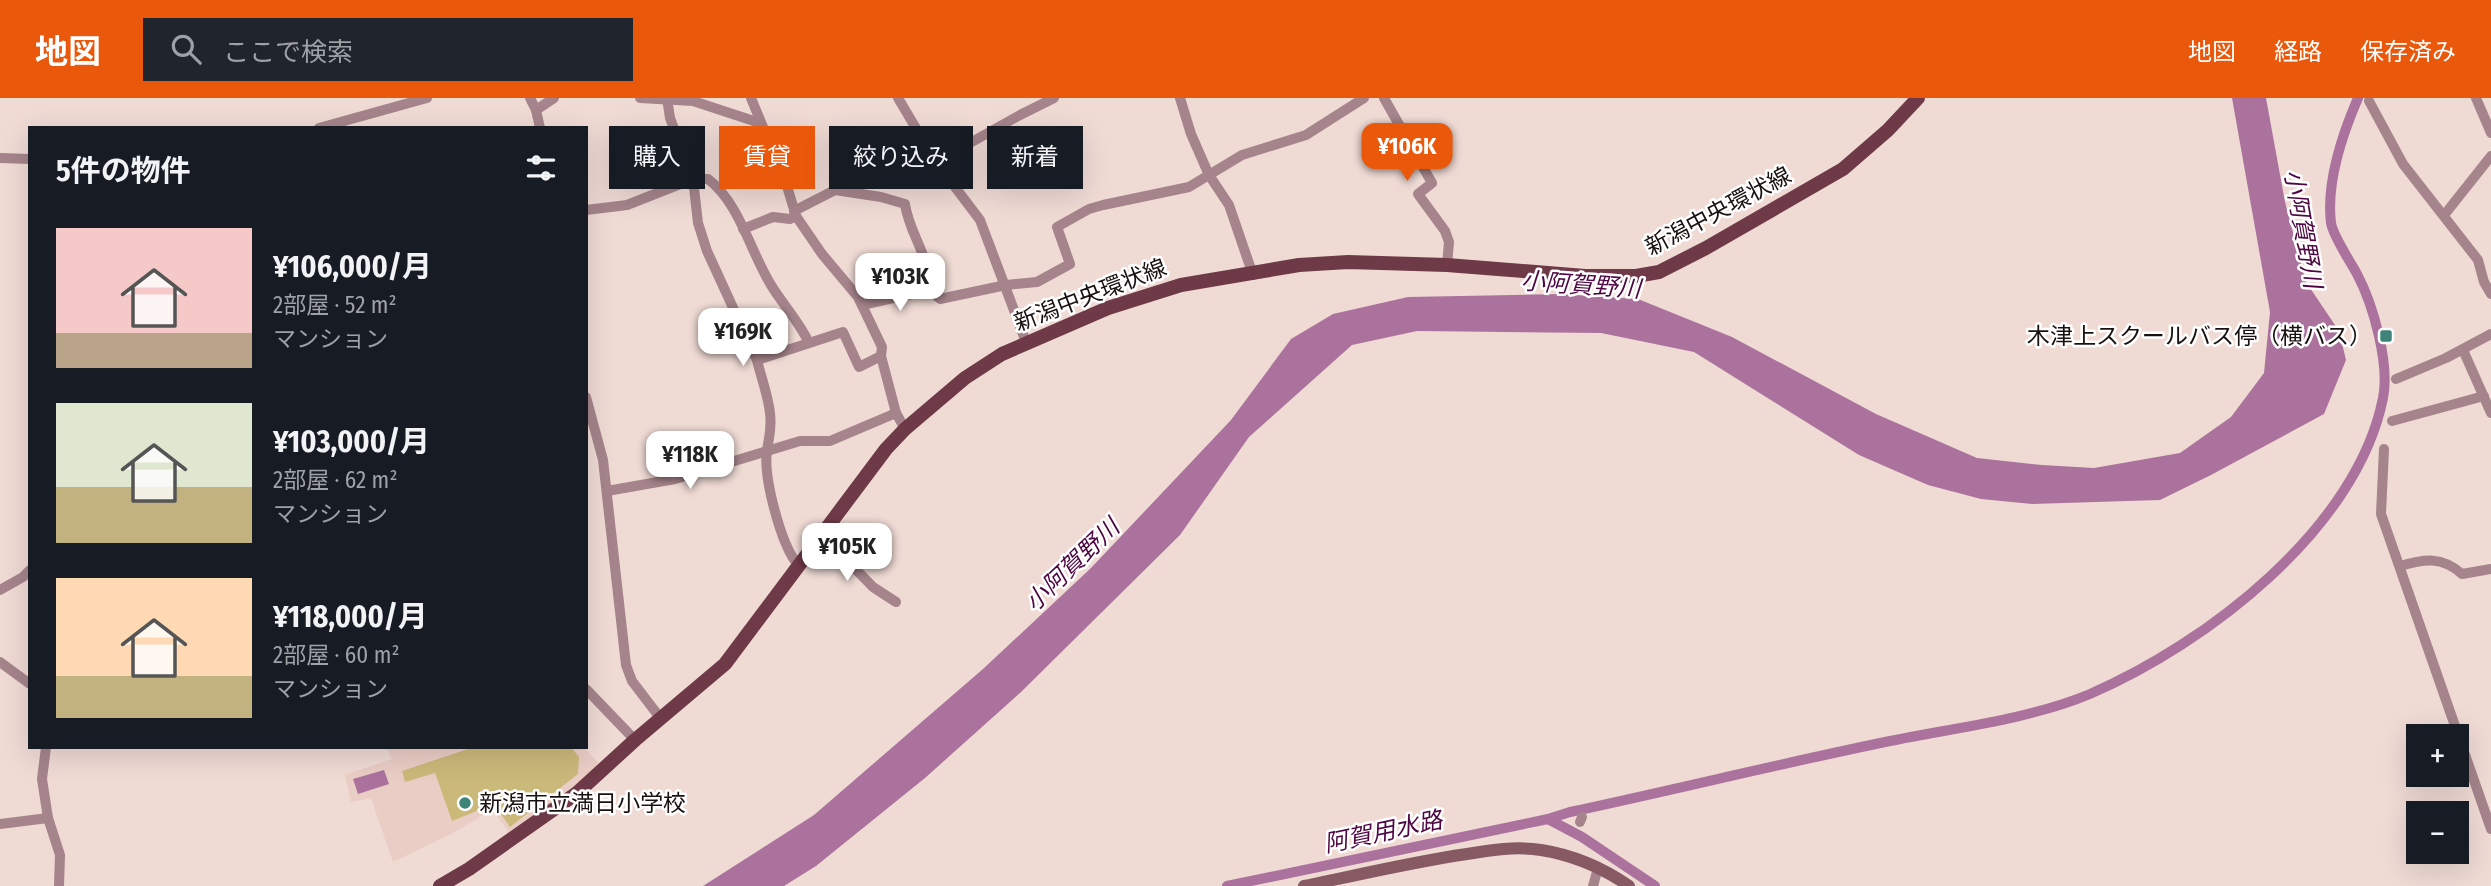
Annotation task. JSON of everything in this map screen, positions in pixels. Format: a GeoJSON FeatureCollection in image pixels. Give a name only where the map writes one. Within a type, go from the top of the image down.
{"type":"FeatureCollection","features":[{"type":"Feature","properties":{"kind":"main road","name":"新潟中央環状線"},"geometry":{"type":"LineString","coordinates":[[440,886],[469,869],[577,793],[725,664],[873,464],[905,429],[965,378],[1002,354],[1108,308],[1181,285],[1253,275],[1299,265],[1348,262],[1447,265],[1585,276],[1636,276],[1659,272],[1843,169],[1859,157],[1918,98]]}},
{"type":"Feature","properties":{"kind":"main road"},"geometry":{"type":"LineString","coordinates":[[1304,886],[1440,858],[1504,848],[1539,850],[1573,858],[1598,868],[1629,886]]}},
{"type":"Feature","properties":{"kind":"street"},"geometry":{"type":"LineString","coordinates":[[327,126],[427,98]]}},
{"type":"Feature","properties":{"kind":"street"},"geometry":{"type":"LineString","coordinates":[[530,98],[537,110],[540,126]]}},
{"type":"Feature","properties":{"kind":"street"},"geometry":{"type":"LineString","coordinates":[[537,110],[554,98]]}},
{"type":"Feature","properties":{"kind":"street"},"geometry":{"type":"LineString","coordinates":[[640,98],[693,101],[760,123]]}},
{"type":"Feature","properties":{"kind":"street"},"geometry":{"type":"LineString","coordinates":[[667,98],[673,126]]}},
{"type":"Feature","properties":{"kind":"street"},"geometry":{"type":"LineString","coordinates":[[751,98],[786,183],[795,214],[806,233],[858,297],[882,347],[881,356],[896,413],[905,429]]}},
{"type":"Feature","properties":{"kind":"street"},"geometry":{"type":"LineString","coordinates":[[898,98],[915,126]]}},
{"type":"Feature","properties":{"kind":"street"},"geometry":{"type":"LineString","coordinates":[[973,141],[1054,98]]}},
{"type":"Feature","properties":{"kind":"street"},"geometry":{"type":"LineString","coordinates":[[1180,98],[1191,134],[1209,176],[1228,205],[1253,275]]}},
{"type":"Feature","properties":{"kind":"street"},"geometry":{"type":"LineString","coordinates":[[929,290],[940,299],[1006,285],[1037,282],[1070,264],[1056,227],[1089,209],[1189,187],[1242,155],[1306,135],[1364,98]]}},
{"type":"Feature","properties":{"kind":"street"},"geometry":{"type":"LineString","coordinates":[[1384,98],[1432,183],[1418,194],[1445,231],[1449,242],[1447,265]]}},
{"type":"Feature","properties":{"kind":"street"},"geometry":{"type":"LineString","coordinates":[[2476,98],[2491,133]]}},
{"type":"Feature","properties":{"kind":"street"},"geometry":{"type":"LineString","coordinates":[[2369,101],[2403,163],[2478,260],[2484,282],[2491,294]]}},
{"type":"Feature","properties":{"kind":"street"},"geometry":{"type":"LineString","coordinates":[[2445,214],[2491,156]]}},
{"type":"Feature","properties":{"kind":"street"},"geometry":{"type":"LineString","coordinates":[[0,158],[28,159]]}},
{"type":"Feature","properties":{"kind":"street"},"geometry":{"type":"LineString","coordinates":[[705,179],[717,186],[743,229],[771,285],[797,320],[809,343]]}},
{"type":"Feature","properties":{"kind":"street"},"geometry":{"type":"LineString","coordinates":[[588,210],[627,205],[668,189]]}},
{"type":"Feature","properties":{"kind":"street"},"geometry":{"type":"LineString","coordinates":[[694,189],[698,223],[707,251],[757,360],[770,411],[772,436],[767,452],[770,486],[777,520],[798,565]]}},
{"type":"Feature","properties":{"kind":"street"},"geometry":{"type":"LineString","coordinates":[[956,189],[980,220],[1026,342]]}},
{"type":"Feature","properties":{"kind":"street"},"geometry":{"type":"LineString","coordinates":[[743,229],[773,217],[790,219],[835,190],[881,197],[905,204],[907,216],[923,250],[930,281],[929,290]]}},
{"type":"Feature","properties":{"kind":"street"},"geometry":{"type":"LineString","coordinates":[[862,305],[929,290]]}},
{"type":"Feature","properties":{"kind":"street"},"geometry":{"type":"LineString","coordinates":[[757,360],[843,332],[859,367],[881,356]]}},
{"type":"Feature","properties":{"kind":"street"},"geometry":{"type":"LineString","coordinates":[[2396,379],[2463,350],[2491,334]]}},
{"type":"Feature","properties":{"kind":"street"},"geometry":{"type":"LineString","coordinates":[[2463,350],[2491,413]]}},
{"type":"Feature","properties":{"kind":"street"},"geometry":{"type":"LineString","coordinates":[[2392,421],[2484,396]]}},
{"type":"Feature","properties":{"kind":"street"},"geometry":{"type":"LineString","coordinates":[[588,404],[601,449],[607,491],[625,665],[632,681],[661,719]]}},
{"type":"Feature","properties":{"kind":"street"},"geometry":{"type":"LineString","coordinates":[[607,491],[676,480],[800,441],[830,441],[896,413]]}},
{"type":"Feature","properties":{"kind":"street"},"geometry":{"type":"LineString","coordinates":[[2384,449],[2381,514],[2491,829]]}},
{"type":"Feature","properties":{"kind":"street"},"geometry":{"type":"LineString","coordinates":[[821,535],[873,587],[895,602]]}},
{"type":"Feature","properties":{"kind":"street"},"geometry":{"type":"LineString","coordinates":[[2400,566],[2425,559],[2452,565],[2462,574],[2491,569]]}},
{"type":"Feature","properties":{"kind":"street"},"geometry":{"type":"LineString","coordinates":[[0,590],[23,578],[28,572]]}},
{"type":"Feature","properties":{"kind":"street"},"geometry":{"type":"LineString","coordinates":[[0,662],[28,683]]}},
{"type":"Feature","properties":{"kind":"street"},"geometry":{"type":"LineString","coordinates":[[588,691],[635,740]]}},
{"type":"Feature","properties":{"kind":"street"},"geometry":{"type":"LineString","coordinates":[[46,749],[42,779],[48,818],[60,855],[59,886]]}},
{"type":"Feature","properties":{"kind":"street"},"geometry":{"type":"LineString","coordinates":[[0,824],[48,818]]}},
{"type":"Feature","properties":{"kind":"street"},"geometry":{"type":"LineString","coordinates":[[1593,886],[1598,868]]}},
{"type":"Feature","properties":{"kind":"shaded area"},"geometry":{"type":"Polygon","coordinates":[[[2232,98],[2266,98],[2285,202],[2306,282],[2339,331],[2346,360],[2324,414],[2211,475],[2160,500],[2032,504],[1981,499],[1928,485],[1859,455],[1694,352],[1601,333],[1417,331],[1352,345],[1249,437],[1180,535],[1021,692],[925,778],[816,866],[784,886],[703,886],[814,815],[983,669],[1091,568],[1231,420],[1291,339],[1333,314],[1408,297],[1560,294],[1638,299],[1732,337],[1876,414],[1977,458],[2094,468],[2180,453],[2231,417],[2264,373],[2270,312],[2232,98]]]}},
{"type":"Feature","properties":{"kind":"shaded area","name":"新潟市立満日小学校"},"geometry":{"type":"Polygon","coordinates":[[[387,749],[586,749],[601,766],[511,836],[493,809],[455,832],[393,862],[371,798],[351,802],[345,775],[392,759],[387,749]]]}},
{"type":"Feature","properties":{"kind":"shaded area"},"geometry":{"type":"Polygon","coordinates":[[[468,749],[573,749],[579,757],[578,774],[510,827],[494,804],[452,821],[435,773],[405,782],[402,771],[468,749]]]}},
{"type":"Feature","properties":{"kind":"shaded area"},"geometry":{"type":"Polygon","coordinates":[[[384,770],[389,784],[358,794],[353,779],[384,770]]]}},
{"type":"Feature","properties":{"kind":"waterway","name":"阿賀用水路"},"geometry":{"type":"LineString","coordinates":[[1227,886],[1548,819],[1810,758],[2043,710],[2090,694],[2135,672],[2181,645],[2227,613],[2270,576],[2309,536],[2343,492],[2368,446],[2383,398],[2384,368],[2374,317],[2363,287],[2331,223],[2333,175],[2346,127],[2358,98]]}},
{"type":"Feature","properties":{"kind":"waterway"},"geometry":{"type":"LineString","coordinates":[[1548,819],[1582,837],[1655,886]]}},
{"type":"Feature","properties":{"kind":"place","name":"木津上スクールバス停（横バス）"},"geometry":{"type":"Point","coordinates":[2386,336]}},
{"type":"Feature","properties":{"kind":"place","name":"新潟市立満日小学校"},"geometry":{"type":"Point","coordinates":[465,803]}},
{"type":"Feature","properties":{"kind":"water label","name":"小阿賀野川"},"geometry":{"type":"Point","coordinates":[2303,229]}},
{"type":"Feature","properties":{"kind":"water label","name":"小阿賀野川"},"geometry":{"type":"Point","coordinates":[1581,285]}},
{"type":"Feature","properties":{"kind":"water label","name":"小阿賀野川"},"geometry":{"type":"Point","coordinates":[1072,565]}}]}
